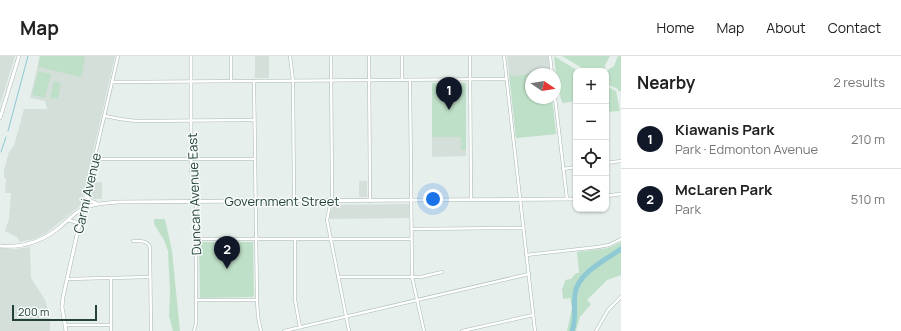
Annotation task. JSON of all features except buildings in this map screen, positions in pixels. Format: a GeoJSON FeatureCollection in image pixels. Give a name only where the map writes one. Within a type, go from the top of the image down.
{"type":"FeatureCollection","features":[{"type":"Feature","properties":{"kind":"street"},"geometry":{"type":"LineString","coordinates":[[0,118],[19,56]]}},
{"type":"Feature","properties":{"kind":"street","name":"Carmi Avenue"},"geometry":{"type":"LineString","coordinates":[[66,331],[62,307],[63,297],[118,56]]}},
{"type":"Feature","properties":{"kind":"street","name":"Duncan Avenue East"},"geometry":{"type":"LineString","coordinates":[[191,56],[191,160],[196,202],[196,323],[194,331]]}},
{"type":"Feature","properties":{"kind":"street"},"geometry":{"type":"LineString","coordinates":[[231,56],[231,81]]}},
{"type":"Feature","properties":{"kind":"street"},"geometry":{"type":"LineString","coordinates":[[290,56],[293,81],[294,201]]}},
{"type":"Feature","properties":{"kind":"street"},"geometry":{"type":"LineString","coordinates":[[331,56],[332,196],[327,217],[349,331]]}},
{"type":"Feature","properties":{"kind":"street"},"geometry":{"type":"LineString","coordinates":[[369,56],[370,201]]}},
{"type":"Feature","properties":{"kind":"street"},"geometry":{"type":"LineString","coordinates":[[402,56],[402,80]]}},
{"type":"Feature","properties":{"kind":"street"},"geometry":{"type":"LineString","coordinates":[[470,56],[471,200]]}},
{"type":"Feature","properties":{"kind":"street"},"geometry":{"type":"LineString","coordinates":[[504,56],[535,331]]}},
{"type":"Feature","properties":{"kind":"street"},"geometry":{"type":"LineString","coordinates":[[550,56],[551,68]]}},
{"type":"Feature","properties":{"kind":"street"},"geometry":{"type":"LineString","coordinates":[[113,82],[506,79]]}},
{"type":"Feature","properties":{"kind":"street"},"geometry":{"type":"LineString","coordinates":[[410,80],[412,277],[424,331]]}},
{"type":"Feature","properties":{"kind":"street"},"geometry":{"type":"LineString","coordinates":[[254,81],[255,201],[257,206],[256,300],[261,331]]}},
{"type":"Feature","properties":{"kind":"street"},"geometry":{"type":"LineString","coordinates":[[556,104],[567,200]]}},
{"type":"Feature","properties":{"kind":"street"},"geometry":{"type":"LineString","coordinates":[[104,116],[136,120],[254,120]]}},
{"type":"Feature","properties":{"kind":"street"},"geometry":{"type":"LineString","coordinates":[[94,159],[254,159]]}},
{"type":"Feature","properties":{"kind":"street"},"geometry":{"type":"LineString","coordinates":[[609,163],[621,161]]}},
{"type":"Feature","properties":{"kind":"street"},"geometry":{"type":"LineString","coordinates":[[563,169],[573,167]]}},
{"type":"Feature","properties":{"kind":"street"},"geometry":{"type":"LineString","coordinates":[[609,196],[621,194]]}},
{"type":"Feature","properties":{"kind":"street"},"geometry":{"type":"LineString","coordinates":[[86,195],[90,201],[98,203]]}},
{"type":"Feature","properties":{"kind":"street","name":"Government Street"},"geometry":{"type":"LineString","coordinates":[[0,246],[10,247],[36,242],[54,232],[83,208],[98,203],[573,199]]}},
{"type":"Feature","properties":{"kind":"street"},"geometry":{"type":"LineString","coordinates":[[68,220],[76,222],[78,228]]}},
{"type":"Feature","properties":{"kind":"street"},"geometry":{"type":"LineString","coordinates":[[411,229],[523,228]]}},
{"type":"Feature","properties":{"kind":"street"},"geometry":{"type":"LineString","coordinates":[[196,239],[411,238]]}},
{"type":"Feature","properties":{"kind":"street"},"geometry":{"type":"LineString","coordinates":[[295,239],[295,300],[300,327]]}},
{"type":"Feature","properties":{"kind":"street"},"geometry":{"type":"LineString","coordinates":[[526,255],[598,247],[609,245],[621,239]]}},
{"type":"Feature","properties":{"kind":"street"},"geometry":{"type":"LineString","coordinates":[[133,241],[146,241],[149,244],[151,331]]}},
{"type":"Feature","properties":{"kind":"street"},"geometry":{"type":"LineString","coordinates":[[338,277],[421,277],[442,272]]}},
{"type":"Feature","properties":{"kind":"street"},"geometry":{"type":"LineString","coordinates":[[284,331],[529,274]]}},
{"type":"Feature","properties":{"kind":"street"},"geometry":{"type":"LineString","coordinates":[[67,279],[150,277]]}},
{"type":"Feature","properties":{"kind":"street"},"geometry":{"type":"LineString","coordinates":[[111,278],[111,331]]}},
{"type":"Feature","properties":{"kind":"street"},"geometry":{"type":"LineString","coordinates":[[596,331],[608,310],[621,297]]}},
{"type":"Feature","properties":{"kind":"street"},"geometry":{"type":"LineString","coordinates":[[196,300],[256,300]]}},
{"type":"Feature","properties":{"kind":"street"},"geometry":{"type":"LineString","coordinates":[[462,331],[533,315]]}},
{"type":"Feature","properties":{"kind":"street"},"geometry":{"type":"LineString","coordinates":[[196,323],[197,331]]}},
{"type":"Feature","properties":{"kind":"street"},"geometry":{"type":"LineString","coordinates":[[65,325],[111,325]]}},
{"type":"Feature","properties":{"kind":"shaded area"},"geometry":{"type":"Polygon","coordinates":[[[0,56],[15,56],[0,105],[0,56]]]}},
{"type":"Feature","properties":{"kind":"shaded area"},"geometry":{"type":"Polygon","coordinates":[[[40,56],[115,56],[81,205],[45,234],[34,239],[20,242],[17,237],[5,231],[9,219],[11,193],[5,193],[6,178],[4,178],[4,170],[9,152],[14,146],[24,109],[47,109],[45,101],[30,98],[40,56]]]}},
{"type":"Feature","properties":{"kind":"shaded area"},"geometry":{"type":"Polygon","coordinates":[[[255,56],[269,56],[269,78],[255,78],[255,56]]]}},
{"type":"Feature","properties":{"kind":"shaded area"},"geometry":{"type":"Polygon","coordinates":[[[507,56],[548,56],[549,68],[525,68],[525,104],[553,104],[556,134],[516,138],[507,56]]]}},
{"type":"Feature","properties":{"kind":"shaded area"},"geometry":{"type":"Polygon","coordinates":[[[466,136],[466,156],[432,157],[432,137],[466,136]]]}},
{"type":"Feature","properties":{"kind":"shaded area"},"geometry":{"type":"Polygon","coordinates":[[[359,181],[367,181],[367,197],[359,197],[359,181]]]}},
{"type":"Feature","properties":{"kind":"shaded area"},"geometry":{"type":"Polygon","coordinates":[[[93,182],[102,182],[102,199],[93,199],[91,197],[93,182]]]}},
{"type":"Feature","properties":{"kind":"shaded area"},"geometry":{"type":"Polygon","coordinates":[[[335,205],[409,205],[409,218],[329,219],[331,210],[335,205]]]}},
{"type":"Feature","properties":{"kind":"shaded area"},"geometry":{"type":"Polygon","coordinates":[[[30,247],[31,278],[45,300],[50,318],[50,331],[0,331],[0,248],[14,249],[30,247]]]}},
{"type":"Feature","properties":{"kind":"green space"},"geometry":{"type":"Polygon","coordinates":[[[40,56],[85,56],[82,75],[80,77],[38,67],[40,56]]]}},
{"type":"Feature","properties":{"kind":"green space"},"geometry":{"type":"Polygon","coordinates":[[[554,56],[573,68],[573,101],[562,102],[561,68],[555,68],[554,56]]]}},
{"type":"Feature","properties":{"kind":"green space"},"geometry":{"type":"Polygon","coordinates":[[[562,56],[610,56],[605,68],[582,68],[562,56]]]}},
{"type":"Feature","properties":{"kind":"green space"},"geometry":{"type":"Polygon","coordinates":[[[618,56],[621,56],[621,91],[618,91],[618,89],[609,85],[609,69],[614,66],[618,56]]]}},
{"type":"Feature","properties":{"kind":"green space"},"geometry":{"type":"Polygon","coordinates":[[[38,71],[51,74],[45,98],[32,95],[38,71]]]}},
{"type":"Feature","properties":{"kind":"green space"},"geometry":{"type":"Polygon","coordinates":[[[509,73],[511,76],[524,75],[525,104],[553,104],[556,134],[516,138],[509,73]]]}},
{"type":"Feature","properties":{"kind":"green space"},"geometry":{"type":"Polygon","coordinates":[[[54,81],[61,83],[58,99],[50,98],[54,81]]]}},
{"type":"Feature","properties":{"kind":"green space"},"geometry":{"type":"Polygon","coordinates":[[[432,83],[466,83],[466,150],[461,150],[461,145],[463,144],[461,143],[460,137],[432,137],[432,83]]]}},
{"type":"Feature","properties":{"kind":"green space"},"geometry":{"type":"Polygon","coordinates":[[[609,88],[616,91],[620,111],[609,112],[609,88]]]}},
{"type":"Feature","properties":{"kind":"green space"},"geometry":{"type":"Polygon","coordinates":[[[154,219],[165,219],[172,251],[180,331],[173,331],[169,316],[170,292],[168,251],[164,240],[154,224],[154,219]]]}},
{"type":"Feature","properties":{"kind":"green space"},"geometry":{"type":"Polygon","coordinates":[[[253,242],[254,296],[200,298],[199,243],[253,242]]]}},
{"type":"Feature","properties":{"kind":"green space"},"geometry":{"type":"Polygon","coordinates":[[[621,242],[621,275],[607,280],[587,300],[591,304],[580,317],[576,331],[567,331],[572,308],[570,298],[563,299],[562,289],[565,280],[571,279],[576,273],[579,273],[577,252],[608,248],[621,242]]]}},
{"type":"Feature","properties":{"kind":"waterway"},"geometry":{"type":"LineString","coordinates":[[8,131],[28,56]]}},
{"type":"Feature","properties":{"kind":"waterway"},"geometry":{"type":"LineString","coordinates":[[1,152],[6,137]]}},
{"type":"Feature","properties":{"kind":"waterway"},"geometry":{"type":"LineString","coordinates":[[572,331],[577,286],[586,273],[621,249]]}},
{"type":"Feature","properties":{"kind":"place","name":"Kiawanis Park"},"geometry":{"type":"Point","coordinates":[449,110]}},
{"type":"Feature","properties":{"kind":"place","name":"McLaren Park"},"geometry":{"type":"Point","coordinates":[227,269]}}]}
